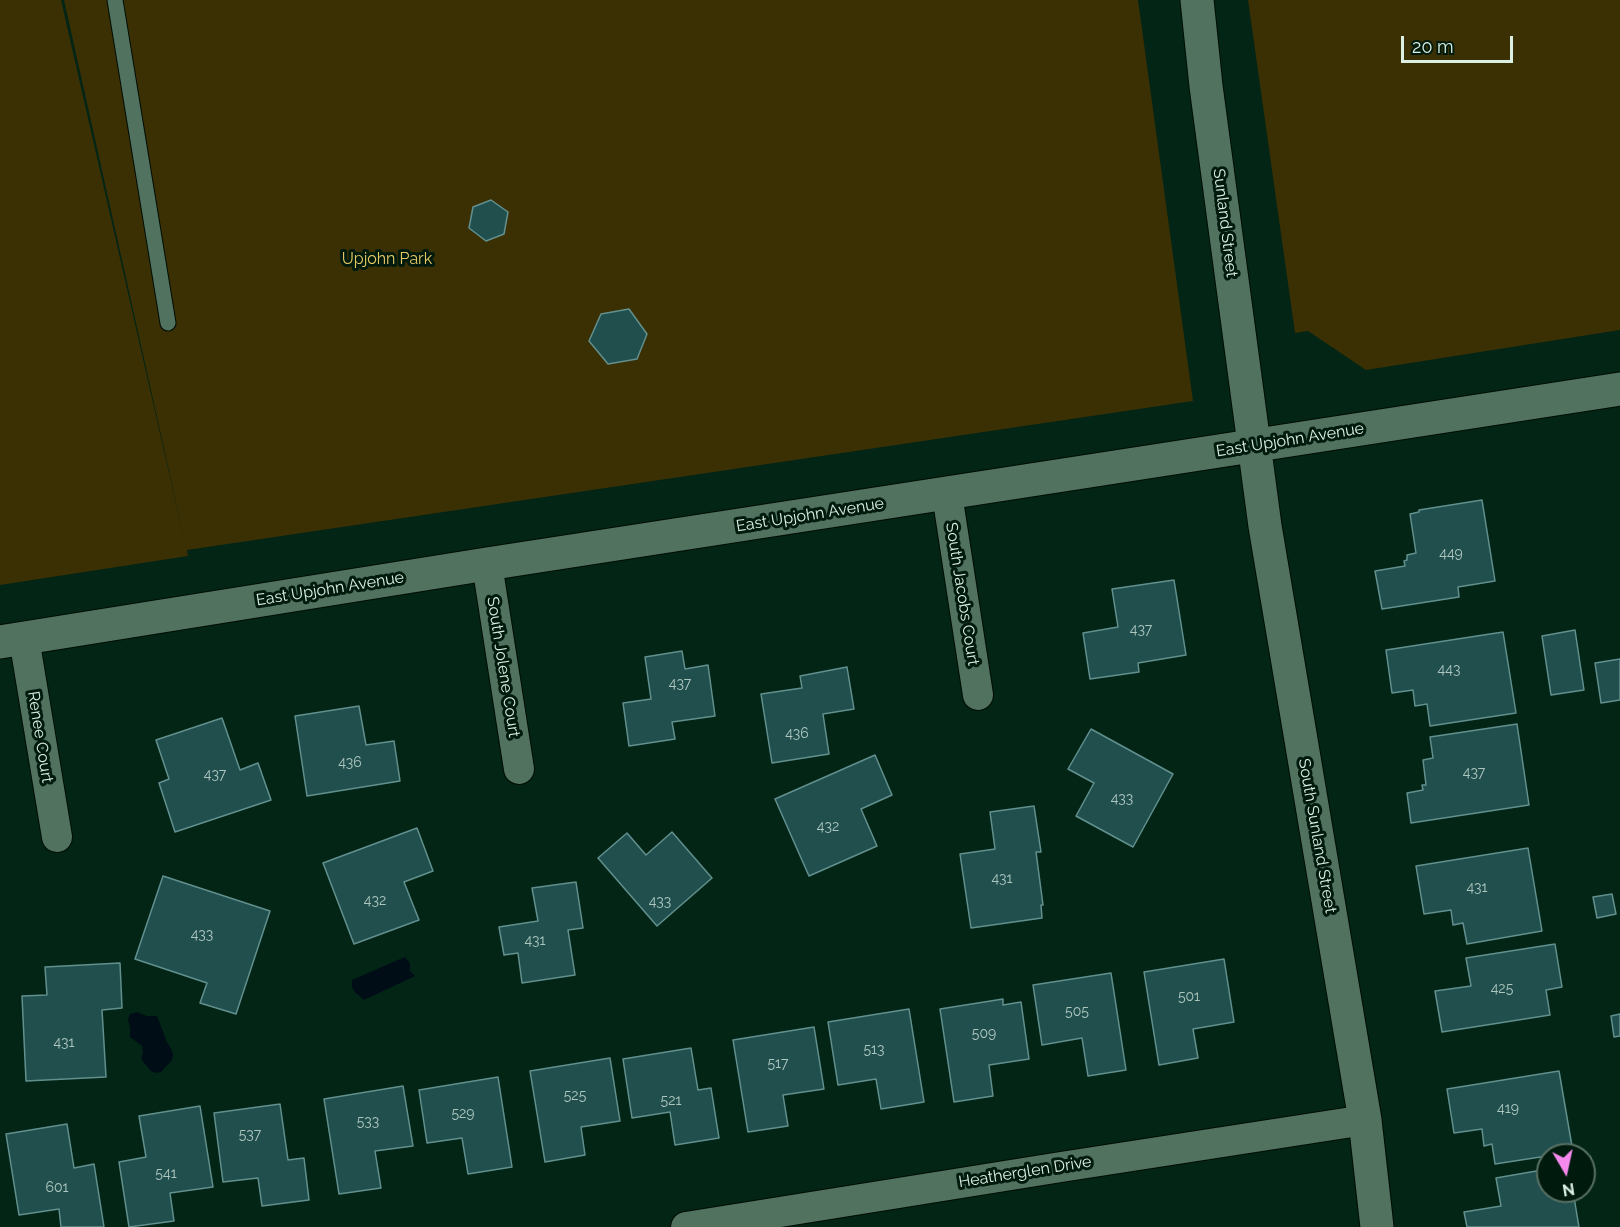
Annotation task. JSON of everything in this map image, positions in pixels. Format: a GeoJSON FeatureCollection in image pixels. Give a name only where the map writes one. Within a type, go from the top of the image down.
{"type":"FeatureCollection","features":[{"type":"Feature","properties":{"kind":"street","name":"Sunland Street"},"geometry":{"type":"LineString","coordinates":[[1197,0],[1206,86],[1254,446]]}},
{"type":"Feature","properties":{"kind":"street","name":"East Upjohn Avenue"},"geometry":{"type":"LineString","coordinates":[[12,640],[487,564],[1620,389]]}},
{"type":"Feature","properties":{"kind":"street","name":"South Sunland Street"},"geometry":{"type":"LineString","coordinates":[[1254,446],[1265,526],[1365,1120],[1377,1227]]}},
{"type":"Feature","properties":{"kind":"street","name":"South Jacobs Court"},"geometry":{"type":"LineString","coordinates":[[947,494],[978,695]]}},
{"type":"Feature","properties":{"kind":"street","name":"South Jolene Court"},"geometry":{"type":"LineString","coordinates":[[487,564],[519,769]]}},
{"type":"Feature","properties":{"kind":"street","name":"Renee Court"},"geometry":{"type":"LineString","coordinates":[[12,640],[57,837]]}},
{"type":"Feature","properties":{"kind":"street","name":"Heatherglen Drive"},"geometry":{"type":"LineString","coordinates":[[686,1227],[1365,1120]]}},
{"type":"Feature","properties":{"kind":"lane"},"geometry":{"type":"LineString","coordinates":[[115,0],[168,323]]}},
{"type":"Feature","properties":{"kind":"green space","name":"Upjohn Park"},"geometry":{"type":"Polygon","coordinates":[[[0,0],[61,0],[186,547],[64,0],[1138,0],[1193,401],[187,550],[188,556],[0,585],[0,0]]]}},
{"type":"Feature","properties":{"kind":"green space"},"geometry":{"type":"Polygon","coordinates":[[[1248,0],[1620,0],[1620,330],[1366,370],[1308,331],[1295,333],[1248,0]]]}},
{"type":"Feature","properties":{"kind":"shaded area"},"geometry":{"type":"Polygon","coordinates":[[[405,957],[410,963],[410,971],[415,976],[364,1000],[355,992],[352,980],[405,957]]]}},
{"type":"Feature","properties":{"kind":"shaded area"},"geometry":{"type":"Polygon","coordinates":[[[137,1012],[147,1016],[157,1016],[172,1051],[172,1060],[161,1072],[151,1071],[141,1059],[142,1046],[130,1037],[128,1020],[130,1014],[137,1012]]]}},
{"type":"Feature","properties":{"kind":"building"},"geometry":{"type":"Polygon","coordinates":[[[491,200],[508,212],[504,234],[486,241],[469,228],[473,207],[491,200]]]}},
{"type":"Feature","properties":{"kind":"building"},"geometry":{"type":"Polygon","coordinates":[[[629,309],[647,334],[637,359],[608,364],[589,341],[601,314],[629,309]]]}},
{"type":"Feature","properties":{"kind":"building"},"geometry":{"type":"Polygon","coordinates":[[[1482,500],[1495,581],[1458,587],[1459,597],[1382,609],[1375,571],[1405,566],[1404,561],[1407,560],[1407,555],[1416,553],[1410,514],[1419,512],[1419,510],[1482,500]]]}},
{"type":"Feature","properties":{"kind":"building"},"geometry":{"type":"Polygon","coordinates":[[[1174,580],[1186,655],[1138,663],[1139,672],[1090,679],[1083,633],[1118,627],[1112,589],[1174,580]]]}},
{"type":"Feature","properties":{"kind":"building"},"geometry":{"type":"Polygon","coordinates":[[[1575,630],[1584,690],[1551,695],[1542,636],[1575,630]]]}},
{"type":"Feature","properties":{"kind":"building"},"geometry":{"type":"Polygon","coordinates":[[[1503,632],[1516,713],[1430,726],[1427,704],[1415,706],[1413,690],[1392,693],[1386,650],[1503,632]]]}},
{"type":"Feature","properties":{"kind":"building"},"geometry":{"type":"Polygon","coordinates":[[[682,651],[685,669],[708,665],[715,716],[672,722],[675,739],[629,746],[623,703],[651,699],[645,657],[682,651]]]}},
{"type":"Feature","properties":{"kind":"building"},"geometry":{"type":"Polygon","coordinates":[[[1620,659],[1620,700],[1601,703],[1595,663],[1620,659]]]}},
{"type":"Feature","properties":{"kind":"building"},"geometry":{"type":"Polygon","coordinates":[[[847,667],[854,709],[823,714],[829,754],[772,763],[761,694],[802,688],[800,676],[847,667]]]}},
{"type":"Feature","properties":{"kind":"building"},"geometry":{"type":"Polygon","coordinates":[[[359,706],[366,745],[394,741],[400,781],[307,796],[295,716],[359,706]]]}},
{"type":"Feature","properties":{"kind":"building"},"geometry":{"type":"Polygon","coordinates":[[[222,718],[240,770],[258,763],[271,800],[175,832],[159,783],[169,779],[156,740],[222,718]]]}},
{"type":"Feature","properties":{"kind":"building"},"geometry":{"type":"Polygon","coordinates":[[[1517,724],[1529,805],[1411,823],[1407,793],[1423,790],[1422,785],[1426,785],[1423,760],[1433,758],[1430,737],[1517,724]]]}},
{"type":"Feature","properties":{"kind":"building"},"geometry":{"type":"Polygon","coordinates":[[[1091,729],[1173,774],[1133,847],[1076,816],[1094,783],[1068,769],[1091,729]]]}},
{"type":"Feature","properties":{"kind":"building"},"geometry":{"type":"Polygon","coordinates":[[[875,755],[892,795],[861,809],[877,846],[809,876],[775,799],[875,755]]]}},
{"type":"Feature","properties":{"kind":"building"},"geometry":{"type":"Polygon","coordinates":[[[1034,806],[1041,852],[1036,852],[1043,905],[1041,905],[1042,918],[971,928],[960,854],[995,849],[990,812],[1034,806]]]}},
{"type":"Feature","properties":{"kind":"building"},"geometry":{"type":"Polygon","coordinates":[[[417,828],[433,871],[404,882],[419,920],[354,944],[323,863],[417,828]]]}},
{"type":"Feature","properties":{"kind":"building"},"geometry":{"type":"Polygon","coordinates":[[[672,832],[712,878],[657,926],[598,858],[627,833],[646,855],[672,832]]]}},
{"type":"Feature","properties":{"kind":"building"},"geometry":{"type":"Polygon","coordinates":[[[1528,848],[1542,931],[1467,944],[1463,923],[1453,925],[1451,910],[1424,914],[1416,866],[1528,848]]]}},
{"type":"Feature","properties":{"kind":"building"},"geometry":{"type":"Polygon","coordinates":[[[163,876],[270,911],[236,1014],[200,1003],[207,983],[135,959],[163,876]]]}},
{"type":"Feature","properties":{"kind":"building"},"geometry":{"type":"Polygon","coordinates":[[[576,882],[583,928],[568,930],[575,975],[522,983],[518,953],[504,955],[499,927],[538,921],[532,888],[576,882]]]}},
{"type":"Feature","properties":{"kind":"building"},"geometry":{"type":"Polygon","coordinates":[[[1612,894],[1616,914],[1597,918],[1593,897],[1612,894]]]}},
{"type":"Feature","properties":{"kind":"building"},"geometry":{"type":"Polygon","coordinates":[[[1555,944],[1562,987],[1546,990],[1550,1015],[1442,1032],[1435,991],[1471,986],[1466,958],[1555,944]]]}},
{"type":"Feature","properties":{"kind":"building"},"geometry":{"type":"Polygon","coordinates":[[[1224,959],[1234,1022],[1193,1029],[1198,1058],[1159,1065],[1144,972],[1224,959]]]}},
{"type":"Feature","properties":{"kind":"building"},"geometry":{"type":"Polygon","coordinates":[[[120,963],[122,1008],[102,1010],[106,1077],[26,1081],[22,996],[47,995],[45,967],[120,963]]]}},
{"type":"Feature","properties":{"kind":"building"},"geometry":{"type":"Polygon","coordinates":[[[1111,973],[1126,1070],[1088,1076],[1082,1038],[1042,1045],[1033,985],[1111,973]]]}},
{"type":"Feature","properties":{"kind":"building"},"geometry":{"type":"Polygon","coordinates":[[[1003,999],[1003,1005],[1021,1002],[1029,1059],[989,1065],[993,1096],[954,1102],[940,1009],[1003,999]]]}},
{"type":"Feature","properties":{"kind":"building"},"geometry":{"type":"Polygon","coordinates":[[[909,1009],[924,1102],[881,1109],[876,1079],[838,1085],[828,1022],[909,1009]]]}},
{"type":"Feature","properties":{"kind":"building"},"geometry":{"type":"Polygon","coordinates":[[[1620,1014],[1620,1036],[1614,1037],[1611,1016],[1620,1014]]]}},
{"type":"Feature","properties":{"kind":"building"},"geometry":{"type":"Polygon","coordinates":[[[814,1027],[824,1089],[783,1095],[788,1126],[748,1132],[733,1040],[814,1027]]]}},
{"type":"Feature","properties":{"kind":"building"},"geometry":{"type":"Polygon","coordinates":[[[691,1048],[698,1090],[711,1088],[719,1138],[675,1145],[670,1112],[632,1118],[623,1059],[691,1048]]]}},
{"type":"Feature","properties":{"kind":"building"},"geometry":{"type":"Polygon","coordinates":[[[610,1058],[620,1121],[581,1127],[585,1155],[545,1162],[530,1071],[610,1058]]]}},
{"type":"Feature","properties":{"kind":"building"},"geometry":{"type":"Polygon","coordinates":[[[1559,1071],[1571,1143],[1536,1143],[1536,1158],[1495,1164],[1492,1144],[1484,1146],[1482,1129],[1454,1133],[1447,1089],[1559,1071]]]}},
{"type":"Feature","properties":{"kind":"building"},"geometry":{"type":"Polygon","coordinates":[[[498,1077],[512,1167],[468,1174],[462,1138],[427,1143],[419,1090],[498,1077]]]}},
{"type":"Feature","properties":{"kind":"building"},"geometry":{"type":"Polygon","coordinates":[[[403,1086],[413,1146],[375,1151],[381,1188],[339,1194],[324,1099],[403,1086]]]}},
{"type":"Feature","properties":{"kind":"building"},"geometry":{"type":"Polygon","coordinates":[[[280,1104],[288,1160],[304,1158],[309,1200],[262,1206],[258,1178],[223,1182],[214,1113],[280,1104]]]}},
{"type":"Feature","properties":{"kind":"building"},"geometry":{"type":"Polygon","coordinates":[[[200,1106],[213,1187],[170,1193],[174,1221],[129,1227],[119,1162],[146,1157],[139,1116],[200,1106]]]}},
{"type":"Feature","properties":{"kind":"building"},"geometry":{"type":"Polygon","coordinates":[[[67,1124],[74,1168],[94,1164],[104,1227],[61,1227],[59,1209],[19,1215],[6,1134],[67,1124]]]}},
{"type":"Feature","properties":{"kind":"building"},"geometry":{"type":"Polygon","coordinates":[[[1536,1171],[1536,1203],[1575,1203],[1579,1227],[1467,1227],[1464,1212],[1501,1206],[1496,1178],[1536,1171]]]}}]}
